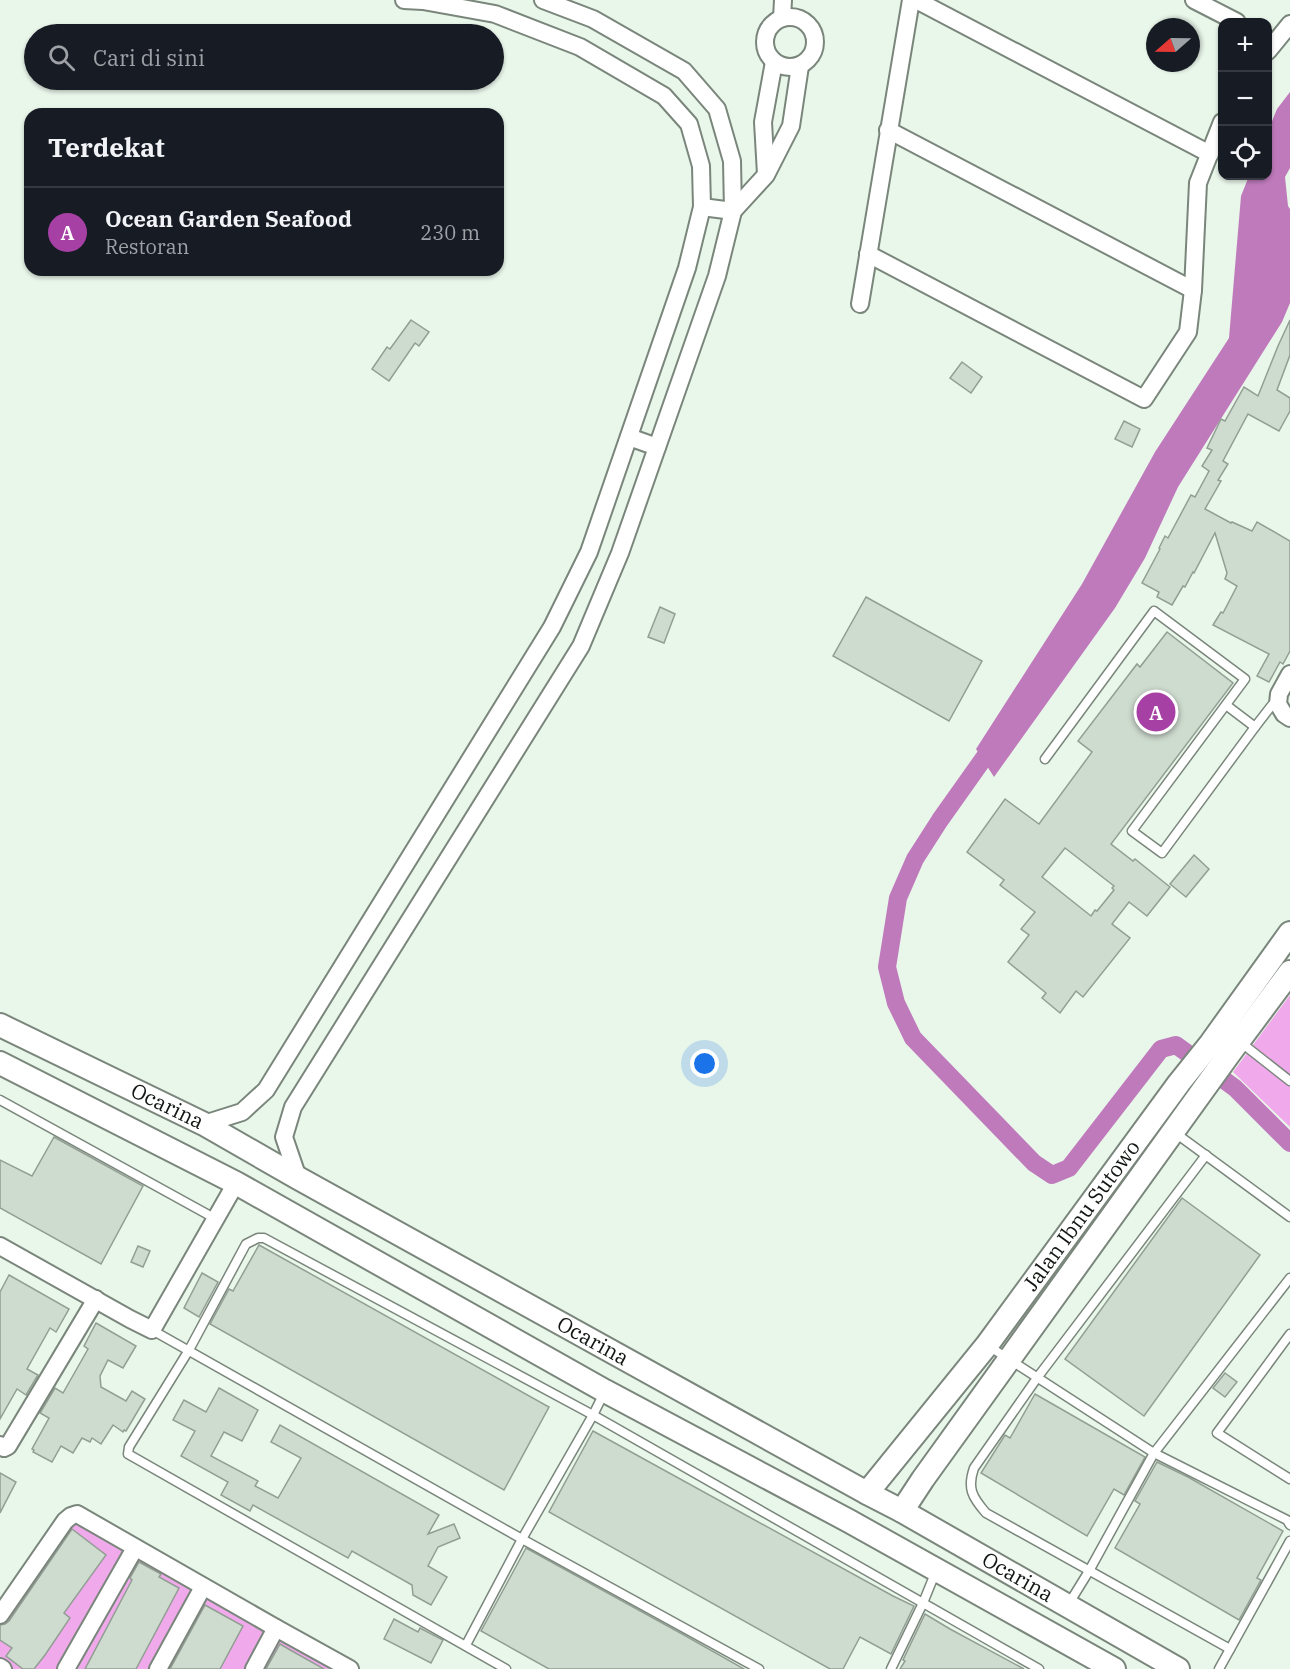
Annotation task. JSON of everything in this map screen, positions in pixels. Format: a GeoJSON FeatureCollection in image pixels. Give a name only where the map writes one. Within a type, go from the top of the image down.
{"type":"FeatureCollection","features":[{"type":"Feature","properties":{"kind":"main road","name":"Jalan Ibnu Sutowo"},"geometry":{"type":"LineString","coordinates":[[902,1511],[1197,1098],[1290,933]]}},
{"type":"Feature","properties":{"kind":"main road","name":"Jalan Ibnu Sutowo"},"geometry":{"type":"LineString","coordinates":[[867,1493],[987,1345],[1179,1083],[1226,1046],[1290,972]]}},
{"type":"Feature","properties":{"kind":"main road","name":"Ocarina"},"geometry":{"type":"LineString","coordinates":[[0,1025],[204,1124],[902,1511],[1178,1669]]}},
{"type":"Feature","properties":{"kind":"main road","name":"Ocarina"},"geometry":{"type":"LineString","coordinates":[[0,1063],[236,1183],[605,1391],[849,1521],[1114,1669]]}},
{"type":"Feature","properties":{"kind":"main road"},"geometry":{"type":"LineString","coordinates":[[1119,1669],[1132,1642]]}},
{"type":"Feature","properties":{"kind":"street"},"geometry":{"type":"LineString","coordinates":[[204,1124],[242,1112],[266,1090],[552,627],[590,552],[687,268],[702,207],[701,166],[689,124],[664,96],[580,47],[495,14],[423,1],[404,0]]}},
{"type":"Feature","properties":{"kind":"street"},"geometry":{"type":"LineString","coordinates":[[298,1178],[284,1137],[293,1107],[581,646],[620,554],[717,276],[733,211],[732,161],[717,109],[684,71],[593,19],[543,0]]}},
{"type":"Feature","properties":{"kind":"street"},"geometry":{"type":"LineString","coordinates":[[782,18],[783,0]]}},
{"type":"Feature","properties":{"kind":"street"},"geometry":{"type":"LineString","coordinates":[[860,304],[911,0]]}},
{"type":"Feature","properties":{"kind":"street"},"geometry":{"type":"LineString","coordinates":[[916,0],[1210,154]]}},
{"type":"Feature","properties":{"kind":"street"},"geometry":{"type":"LineString","coordinates":[[1194,0],[1229,18]]}},
{"type":"Feature","properties":{"kind":"street"},"geometry":{"type":"LineString","coordinates":[[782,18],[801,19],[814,33],[815,43],[808,60],[800,66],[791,68],[782,67],[774,62],[767,53],[764,42],[767,30],[782,18]]}},
{"type":"Feature","properties":{"kind":"street"},"geometry":{"type":"LineString","coordinates":[[1272,42],[1290,24]]}},
{"type":"Feature","properties":{"kind":"street"},"geometry":{"type":"LineString","coordinates":[[766,174],[763,122],[774,62]]}},
{"type":"Feature","properties":{"kind":"street"},"geometry":{"type":"LineString","coordinates":[[733,211],[766,174],[791,126],[800,66]]}},
{"type":"Feature","properties":{"kind":"street"},"geometry":{"type":"LineString","coordinates":[[868,254],[1144,399],[1188,332],[1193,290],[1198,183],[1220,126]]}},
{"type":"Feature","properties":{"kind":"street"},"geometry":{"type":"LineString","coordinates":[[888,130],[1193,290]]}},
{"type":"Feature","properties":{"kind":"street"},"geometry":{"type":"LineString","coordinates":[[702,207],[733,211]]}},
{"type":"Feature","properties":{"kind":"street"},"geometry":{"type":"LineString","coordinates":[[629,436],[657,447]]}},
{"type":"Feature","properties":{"kind":"street"},"geometry":{"type":"LineString","coordinates":[[1290,674],[1279,694],[1278,704],[1284,714],[1290,718]]}},
{"type":"Feature","properties":{"kind":"street"},"geometry":{"type":"LineString","coordinates":[[0,1246],[130,1320],[152,1330],[236,1183]]}},
{"type":"Feature","properties":{"kind":"street"},"geometry":{"type":"LineString","coordinates":[[0,1445],[4,1448],[8,1446],[96,1299]]}},
{"type":"Feature","properties":{"kind":"street"},"geometry":{"type":"LineString","coordinates":[[0,1615],[65,1521],[76,1514],[276,1628],[331,1665],[350,1669]]}},
{"type":"Feature","properties":{"kind":"street"},"geometry":{"type":"LineString","coordinates":[[66,1669],[135,1548]]}},
{"type":"Feature","properties":{"kind":"street"},"geometry":{"type":"LineString","coordinates":[[158,1669],[203,1587]]}},
{"type":"Feature","properties":{"kind":"street"},"geometry":{"type":"LineString","coordinates":[[254,1669],[276,1628]]}},
{"type":"Feature","properties":{"kind":"lane"},"geometry":{"type":"LineString","coordinates":[[1045,759],[1154,611],[1245,679],[1132,831],[1162,853],[1272,705],[1278,704]]}},
{"type":"Feature","properties":{"kind":"lane"},"geometry":{"type":"LineString","coordinates":[[1226,705],[1255,727]]}},
{"type":"Feature","properties":{"kind":"lane"},"geometry":{"type":"LineString","coordinates":[[1226,1046],[1290,1082]]}},
{"type":"Feature","properties":{"kind":"lane"},"geometry":{"type":"LineString","coordinates":[[0,1100],[216,1219]]}},
{"type":"Feature","properties":{"kind":"lane"},"geometry":{"type":"LineString","coordinates":[[1173,1131],[1290,1217]]}},
{"type":"Feature","properties":{"kind":"lane"},"geometry":{"type":"LineString","coordinates":[[1206,1155],[1037,1378],[974,1468],[970,1481],[974,1500],[986,1513],[1230,1649]]}},
{"type":"Feature","properties":{"kind":"lane"},"geometry":{"type":"LineString","coordinates":[[506,1669],[129,1455],[129,1447],[189,1350],[246,1244],[258,1238],[264,1238],[593,1415],[1039,1669]]}},
{"type":"Feature","properties":{"kind":"lane"},"geometry":{"type":"LineString","coordinates":[[1068,1605],[1154,1454],[1290,1278]]}},
{"type":"Feature","properties":{"kind":"lane"},"geometry":{"type":"LineString","coordinates":[[152,1330],[522,1539],[759,1669]]}},
{"type":"Feature","properties":{"kind":"lane"},"geometry":{"type":"LineString","coordinates":[[1290,1334],[1217,1433],[1290,1479]]}},
{"type":"Feature","properties":{"kind":"lane"},"geometry":{"type":"LineString","coordinates":[[987,1345],[1154,1454],[1287,1520],[1290,1525]]}},
{"type":"Feature","properties":{"kind":"lane"},"geometry":{"type":"LineString","coordinates":[[466,1645],[605,1391]]}},
{"type":"Feature","properties":{"kind":"lane"},"geometry":{"type":"LineString","coordinates":[[1219,1669],[1290,1542]]}},
{"type":"Feature","properties":{"kind":"lane"},"geometry":{"type":"LineString","coordinates":[[891,1669],[937,1571]]}},
{"type":"Feature","properties":{"kind":"shaded area"},"geometry":{"type":"Polygon","coordinates":[[[1290,92],[1290,168],[1285,177],[1290,209],[1290,303],[1282,322],[1178,487],[1145,558],[1115,608],[994,777],[976,749],[1082,584],[1155,452],[1229,338],[1241,196],[1247,180],[1272,180],[1272,121],[1277,109],[1290,92]]]}},
{"type":"Feature","properties":{"kind":"shaded area"},"geometry":{"type":"Polygon","coordinates":[[[1290,995],[1290,1127],[1233,1072],[1290,995]]]}},
{"type":"Feature","properties":{"kind":"shaded area"},"geometry":{"type":"Polygon","coordinates":[[[74,1518],[350,1669],[0,1669],[0,1619],[74,1518]]]}},
{"type":"Feature","properties":{"kind":"building"},"geometry":{"type":"Polygon","coordinates":[[[411,320],[429,332],[419,346],[415,343],[389,381],[372,369],[387,347],[390,349],[411,320]]]}},
{"type":"Feature","properties":{"kind":"building"},"geometry":{"type":"Polygon","coordinates":[[[1290,320],[1290,355],[1277,390],[1290,398],[1290,411],[1279,431],[1248,414],[1223,461],[1228,464],[1205,509],[1252,531],[1257,522],[1290,541],[1290,651],[1283,664],[1280,662],[1269,682],[1257,676],[1269,654],[1213,625],[1221,612],[1223,613],[1237,586],[1225,579],[1227,573],[1215,533],[1194,573],[1172,605],[1157,597],[1159,592],[1142,583],[1165,536],[1168,538],[1191,495],[1195,497],[1209,471],[1202,466],[1212,450],[1207,448],[1221,419],[1225,421],[1244,387],[1258,396],[1290,320]]]}},
{"type":"Feature","properties":{"kind":"building"},"geometry":{"type":"Polygon","coordinates":[[[962,362],[982,377],[971,393],[950,378],[962,362]]]}},
{"type":"Feature","properties":{"kind":"building"},"geometry":{"type":"Polygon","coordinates":[[[1124,421],[1140,429],[1132,447],[1115,439],[1124,421]]]}},
{"type":"Feature","properties":{"kind":"building"},"geometry":{"type":"Polygon","coordinates":[[[866,597],[982,661],[949,721],[833,656],[866,597]]]}},
{"type":"Feature","properties":{"kind":"building"},"geometry":{"type":"Polygon","coordinates":[[[660,607],[675,614],[664,643],[648,637],[660,607]]]}},
{"type":"Feature","properties":{"kind":"building"},"geometry":{"type":"Polygon","coordinates":[[[1167,632],[1233,683],[1111,844],[1133,861],[1135,859],[1170,887],[1147,916],[1129,902],[1112,924],[1130,938],[1083,997],[1076,991],[1060,1013],[1042,998],[1046,993],[1008,962],[1029,935],[1021,929],[1035,912],[1000,885],[1004,880],[967,852],[1005,799],[1039,824],[1092,752],[1078,741],[1137,664],[1140,667],[1167,632]],[[1065,848],[1042,877],[1091,916],[1114,890],[1112,888],[1114,886],[1065,848]]]}},
{"type":"Feature","properties":{"kind":"building"},"geometry":{"type":"Polygon","coordinates":[[[1194,855],[1209,869],[1186,897],[1170,884],[1194,855]]]}},
{"type":"Feature","properties":{"kind":"building"},"geometry":{"type":"Polygon","coordinates":[[[54,1137],[143,1186],[101,1264],[0,1208],[0,1160],[32,1176],[54,1137]]]}},
{"type":"Feature","properties":{"kind":"building"},"geometry":{"type":"Polygon","coordinates":[[[1182,1198],[1260,1255],[1144,1416],[1065,1359],[1182,1198]]]}},
{"type":"Feature","properties":{"kind":"building"},"geometry":{"type":"Polygon","coordinates":[[[259,1245],[549,1407],[504,1490],[210,1324],[229,1289],[233,1291],[259,1245]]]}},
{"type":"Feature","properties":{"kind":"building"},"geometry":{"type":"Polygon","coordinates":[[[138,1246],[150,1251],[143,1267],[131,1262],[138,1246]]]}},
{"type":"Feature","properties":{"kind":"building"},"geometry":{"type":"Polygon","coordinates":[[[202,1273],[218,1282],[199,1317],[184,1308],[202,1273]]]}},
{"type":"Feature","properties":{"kind":"building"},"geometry":{"type":"Polygon","coordinates":[[[9,1275],[69,1309],[56,1332],[50,1328],[27,1369],[38,1375],[26,1395],[17,1389],[0,1419],[0,1292],[9,1275]]]}},
{"type":"Feature","properties":{"kind":"building"},"geometry":{"type":"Polygon","coordinates":[[[96,1323],[136,1346],[123,1368],[108,1360],[100,1376],[101,1387],[126,1401],[132,1391],[145,1399],[126,1431],[123,1432],[113,1425],[101,1444],[92,1438],[90,1442],[82,1438],[73,1453],[61,1446],[52,1462],[33,1452],[32,1449],[49,1418],[40,1413],[55,1388],[63,1393],[88,1349],[84,1346],[96,1323]]]}},
{"type":"Feature","properties":{"kind":"building"},"geometry":{"type":"Polygon","coordinates":[[[1225,1373],[1237,1382],[1225,1397],[1213,1388],[1225,1373]]]}},
{"type":"Feature","properties":{"kind":"building"},"geometry":{"type":"Polygon","coordinates":[[[219,1388],[258,1410],[242,1441],[224,1432],[211,1456],[258,1481],[255,1486],[278,1498],[301,1458],[271,1442],[280,1425],[439,1515],[428,1534],[454,1524],[460,1538],[438,1547],[428,1566],[447,1577],[431,1605],[413,1595],[412,1585],[352,1551],[348,1558],[253,1505],[250,1511],[221,1495],[228,1482],[181,1456],[195,1431],[173,1420],[184,1400],[206,1412],[219,1388]]]}},
{"type":"Feature","properties":{"kind":"building"},"geometry":{"type":"Polygon","coordinates":[[[1035,1394],[1145,1457],[1124,1495],[1114,1489],[1087,1536],[981,1473],[1005,1435],[1010,1438],[1035,1394]]]}},
{"type":"Feature","properties":{"kind":"building"},"geometry":{"type":"Polygon","coordinates":[[[593,1431],[914,1606],[891,1654],[860,1637],[843,1669],[830,1669],[549,1512],[593,1431]]]}},
{"type":"Feature","properties":{"kind":"building"},"geometry":{"type":"Polygon","coordinates":[[[1157,1462],[1283,1531],[1257,1578],[1261,1580],[1239,1620],[1115,1548],[1140,1504],[1135,1501],[1157,1462]]]}},
{"type":"Feature","properties":{"kind":"building"},"geometry":{"type":"Polygon","coordinates":[[[0,1473],[16,1482],[0,1513],[0,1473]]]}},
{"type":"Feature","properties":{"kind":"building"},"geometry":{"type":"Polygon","coordinates":[[[72,1529],[106,1555],[64,1613],[70,1618],[45,1655],[34,1669],[23,1669],[6,1656],[12,1648],[0,1640],[0,1625],[9,1621],[72,1529]]]}},
{"type":"Feature","properties":{"kind":"building"},"geometry":{"type":"Polygon","coordinates":[[[526,1548],[744,1669],[549,1669],[481,1631],[526,1548]]]}},
{"type":"Feature","properties":{"kind":"building"},"geometry":{"type":"Polygon","coordinates":[[[139,1562],[161,1574],[159,1577],[179,1588],[136,1669],[85,1669],[132,1580],[130,1578],[139,1562]]]}},
{"type":"Feature","properties":{"kind":"building"},"geometry":{"type":"Polygon","coordinates":[[[205,1605],[243,1626],[220,1669],[170,1669],[205,1605]]]}},
{"type":"Feature","properties":{"kind":"building"},"geometry":{"type":"Polygon","coordinates":[[[925,1614],[950,1629],[1024,1669],[900,1669],[925,1614]]]}},
{"type":"Feature","properties":{"kind":"building"},"geometry":{"type":"Polygon","coordinates":[[[394,1619],[418,1632],[420,1628],[443,1640],[431,1663],[384,1639],[394,1619]]]}},
{"type":"Feature","properties":{"kind":"building"},"geometry":{"type":"Polygon","coordinates":[[[280,1644],[292,1651],[324,1669],[266,1669],[280,1644]]]}},
{"type":"Feature","properties":{"kind":"waterway"},"geometry":{"type":"LineString","coordinates":[[996,741],[915,859],[898,898],[887,967],[896,1003],[913,1038],[1034,1163],[1052,1175],[1069,1168],[1161,1049],[1176,1045],[1235,1088],[1290,1143]]}},
{"type":"Feature","properties":{"kind":"place","name":"Ocean Garden Seafood"},"geometry":{"type":"Point","coordinates":[1156,712]}}]}
